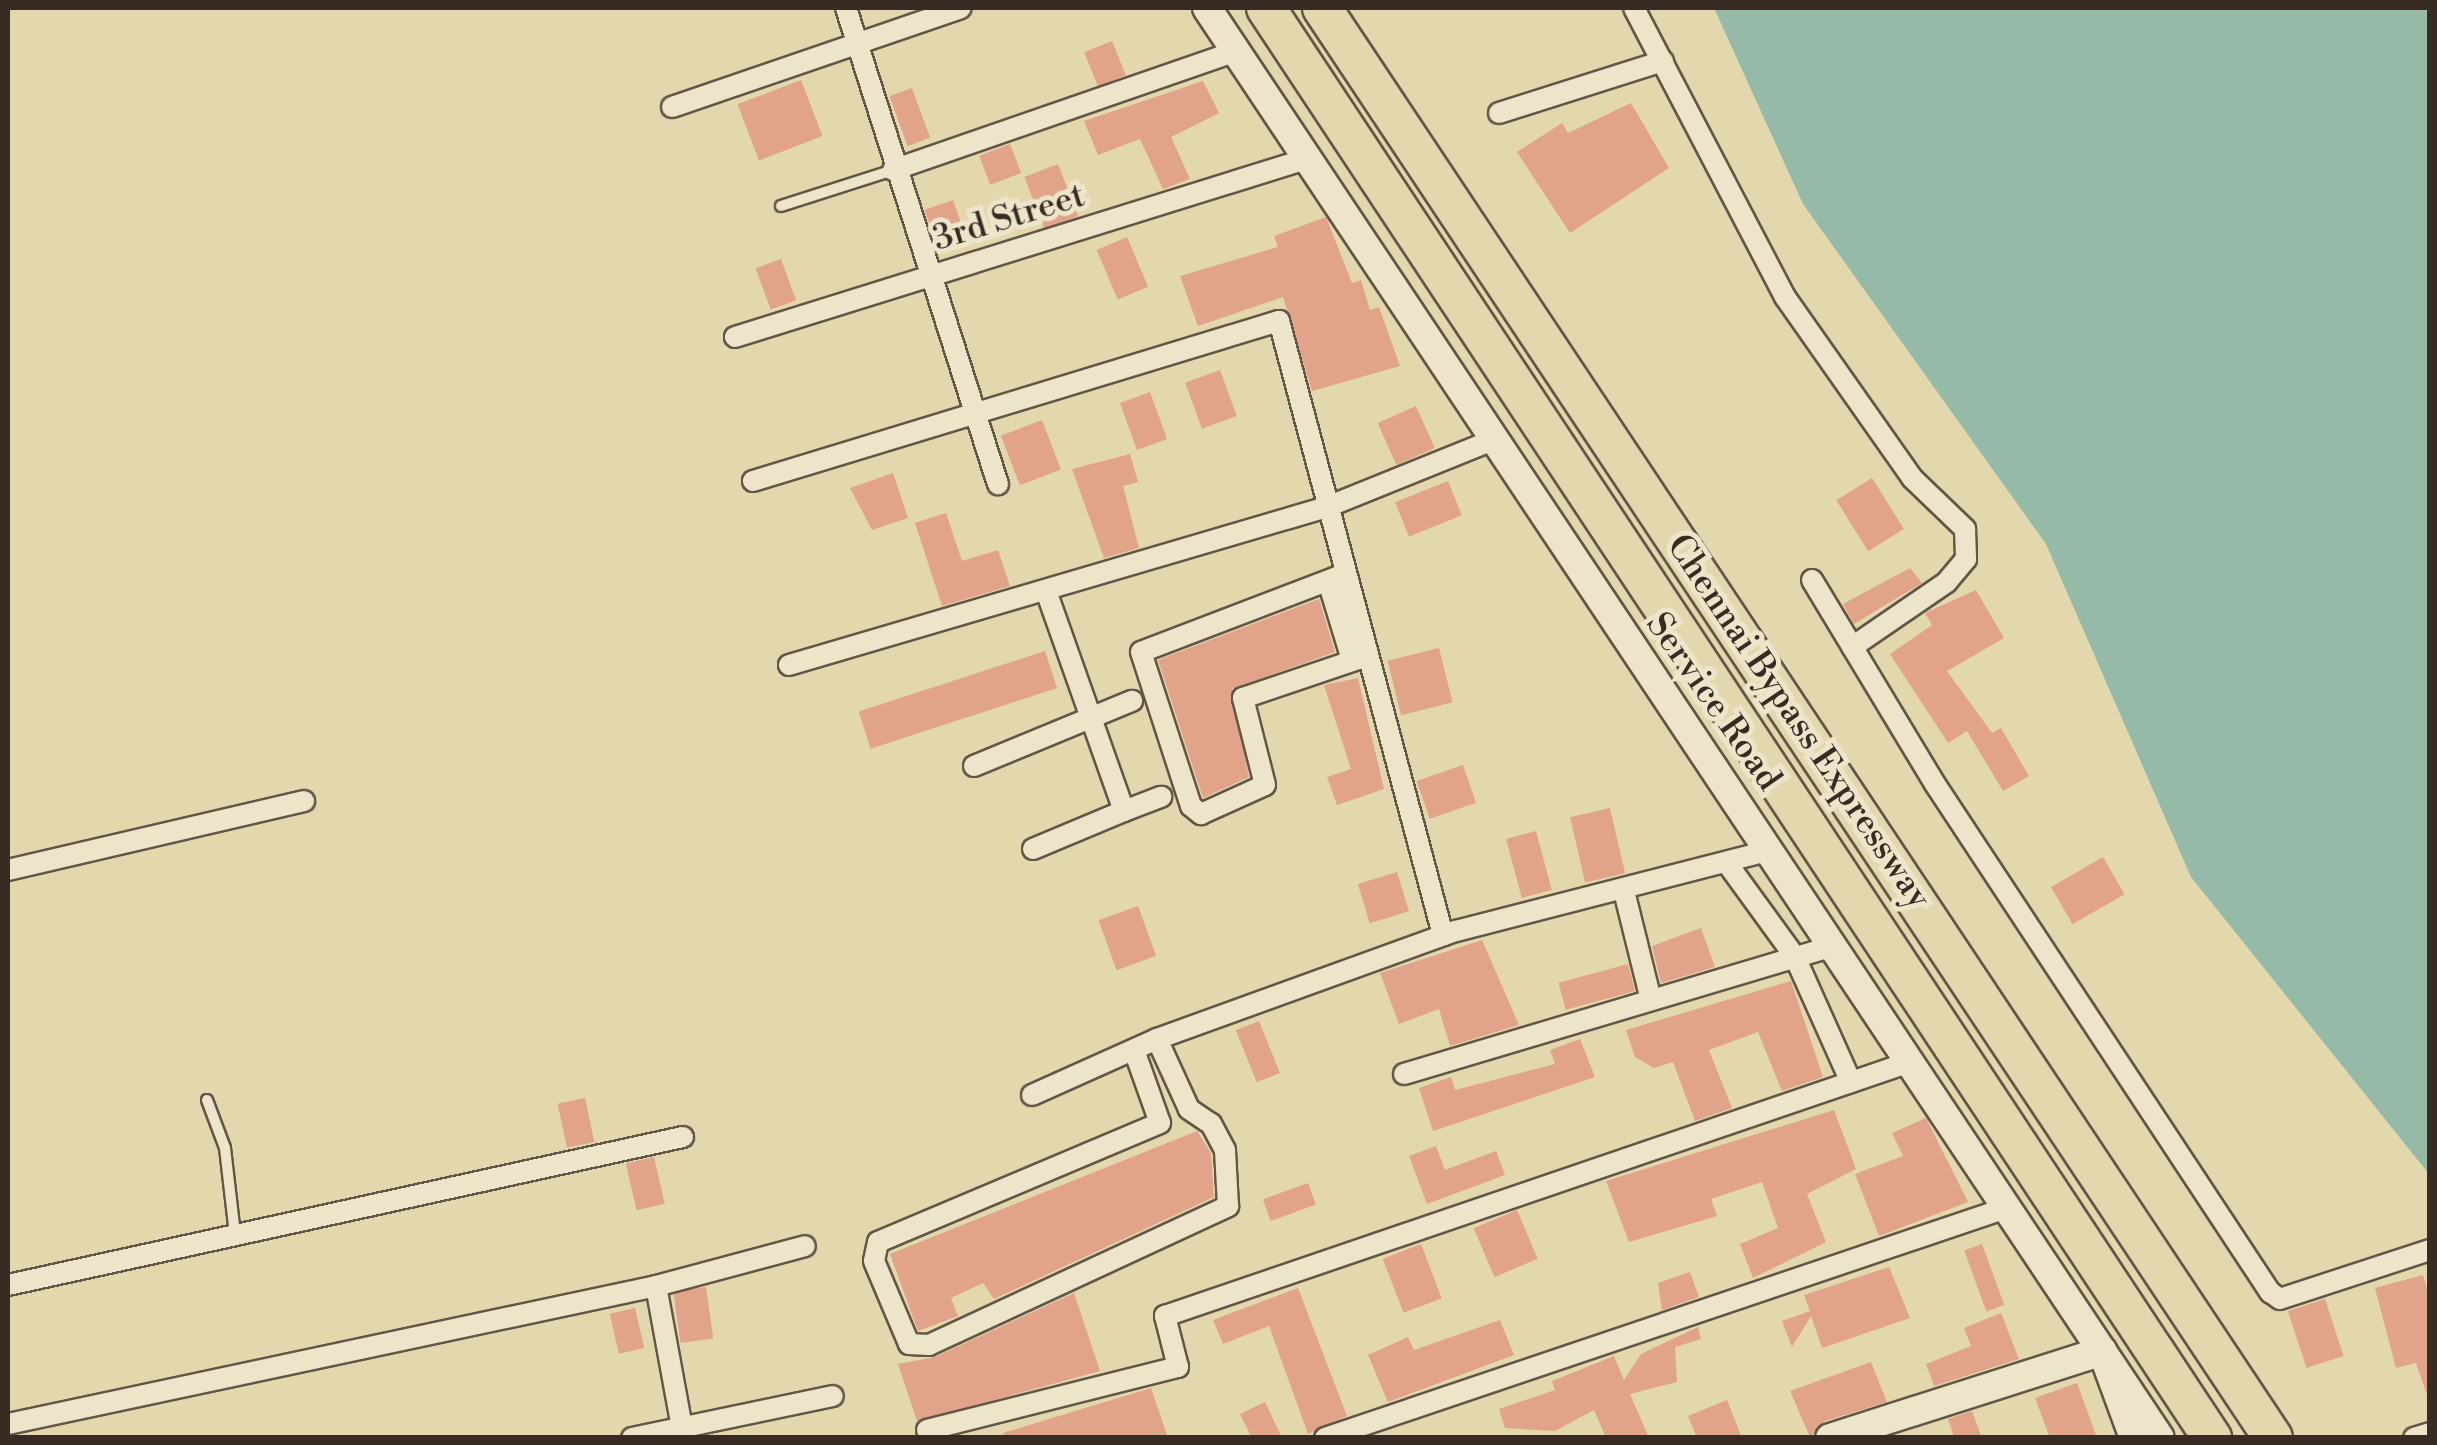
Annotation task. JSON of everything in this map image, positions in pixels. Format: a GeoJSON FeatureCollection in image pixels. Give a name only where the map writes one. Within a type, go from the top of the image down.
{"type":"FeatureCollection","features":[{"type":"Feature","properties":{"kind":"highway","name":"Chennai Bypass Expressway"},"geometry":{"type":"LineString","coordinates":[[1266,8],[2212,1438]]}},
{"type":"Feature","properties":{"kind":"highway","name":"Chennai Bypass Expressway"},"geometry":{"type":"LineString","coordinates":[[1322,8],[2273,1438]]}},
{"type":"Feature","properties":{"kind":"street"},"geometry":{"type":"LineString","coordinates":[[846,8],[892,170],[998,484]]}},
{"type":"Feature","properties":{"kind":"street"},"geometry":{"type":"LineString","coordinates":[[672,106],[962,8]]}},
{"type":"Feature","properties":{"kind":"street","name":"Service Road"},"geometry":{"type":"LineString","coordinates":[[1207,8],[1304,160],[1770,850],[2160,1438]]}},
{"type":"Feature","properties":{"kind":"street"},"geometry":{"type":"LineString","coordinates":[[1634,8],[1785,297],[1912,478],[1965,528],[1966,559],[1947,582],[1852,647]]}},
{"type":"Feature","properties":{"kind":"street"},"geometry":{"type":"LineString","coordinates":[[892,170],[1237,51]]}},
{"type":"Feature","properties":{"kind":"street"},"geometry":{"type":"LineString","coordinates":[[1499,112],[1663,62]]}},
{"type":"Feature","properties":{"kind":"street","name":"3rd Street"},"geometry":{"type":"LineString","coordinates":[[734,338],[1304,160]]}},
{"type":"Feature","properties":{"kind":"street"},"geometry":{"type":"LineString","coordinates":[[753,481],[1278,321],[1326,507],[1337,577],[1443,935]]}},
{"type":"Feature","properties":{"kind":"street"},"geometry":{"type":"LineString","coordinates":[[789,665],[1326,507],[1494,440]]}},
{"type":"Feature","properties":{"kind":"street"},"geometry":{"type":"LineString","coordinates":[[1337,577],[1142,652],[1196,812],[1266,785],[1242,698],[1360,658]]}},
{"type":"Feature","properties":{"kind":"street"},"geometry":{"type":"LineString","coordinates":[[1812,580],[2270,1292],[2280,1299],[2430,1250]]}},
{"type":"Feature","properties":{"kind":"street"},"geometry":{"type":"LineString","coordinates":[[1046,591],[1096,718],[1124,810]]}},
{"type":"Feature","properties":{"kind":"street"},"geometry":{"type":"LineString","coordinates":[[974,766],[1132,700]]}},
{"type":"Feature","properties":{"kind":"street"},"geometry":{"type":"LineString","coordinates":[[1033,849],[1161,796]]}},
{"type":"Feature","properties":{"kind":"street"},"geometry":{"type":"LineString","coordinates":[[8,870],[304,801]]}},
{"type":"Feature","properties":{"kind":"street"},"geometry":{"type":"LineString","coordinates":[[1032,1095],[1157,1039],[1443,935],[1729,866],[1770,850]]}},
{"type":"Feature","properties":{"kind":"street"},"geometry":{"type":"LineString","coordinates":[[1729,866],[1795,957],[1852,1082]]}},
{"type":"Feature","properties":{"kind":"street"},"geometry":{"type":"LineString","coordinates":[[1624,891],[1652,1000]]}},
{"type":"Feature","properties":{"kind":"street"},"geometry":{"type":"LineString","coordinates":[[1404,1074],[1833,946]]}},
{"type":"Feature","properties":{"kind":"street"},"geometry":{"type":"LineString","coordinates":[[1134,1050],[1160,1123],[878,1242],[874,1261],[909,1344],[929,1345],[1228,1206],[1224,1150],[1189,1108],[1157,1039]]}},
{"type":"Feature","properties":{"kind":"street"},"geometry":{"type":"LineString","coordinates":[[926,1430],[1178,1368],[1166,1316],[1910,1062]]}},
{"type":"Feature","properties":{"kind":"street"},"geometry":{"type":"LineString","coordinates":[[8,1284],[682,1137]]}},
{"type":"Feature","properties":{"kind":"street"},"geometry":{"type":"LineString","coordinates":[[1326,1438],[2006,1208]]}},
{"type":"Feature","properties":{"kind":"street"},"geometry":{"type":"LineString","coordinates":[[8,1424],[656,1286],[805,1246]]}},
{"type":"Feature","properties":{"kind":"street"},"geometry":{"type":"LineString","coordinates":[[656,1286],[682,1428]]}},
{"type":"Feature","properties":{"kind":"street"},"geometry":{"type":"LineString","coordinates":[[1830,1438],[2102,1352],[2134,1438]]}},
{"type":"Feature","properties":{"kind":"street"},"geometry":{"type":"LineString","coordinates":[[632,1438],[833,1396]]}},
{"type":"Feature","properties":{"kind":"street"},"geometry":{"type":"LineString","coordinates":[[2414,1438],[2430,1432]]}},
{"type":"Feature","properties":{"kind":"lane"},"geometry":{"type":"LineString","coordinates":[[781,206],[892,170]]}},
{"type":"Feature","properties":{"kind":"lane"},"geometry":{"type":"LineString","coordinates":[[207,1100],[225,1148],[235,1235]]}},
{"type":"Feature","properties":{"kind":"shaded area"},"geometry":{"type":"Polygon","coordinates":[[[1714,8],[2429,8],[2429,1174],[2191,877],[2046,544],[1803,204],[1714,8]]]}},
{"type":"Feature","properties":{"kind":"building"},"geometry":{"type":"Polygon","coordinates":[[[1112,41],[1126,75],[1098,87],[1084,52],[1112,41]]]}},
{"type":"Feature","properties":{"kind":"building"},"geometry":{"type":"Polygon","coordinates":[[[801,80],[823,136],[759,160],[738,104],[801,80]]]}},
{"type":"Feature","properties":{"kind":"building"},"geometry":{"type":"Polygon","coordinates":[[[1203,81],[1219,113],[1171,137],[1190,179],[1163,189],[1140,139],[1098,155],[1084,121],[1203,81]]]}},
{"type":"Feature","properties":{"kind":"building"},"geometry":{"type":"Polygon","coordinates":[[[912,88],[930,138],[908,146],[889,96],[912,88]]]}},
{"type":"Feature","properties":{"kind":"building"},"geometry":{"type":"Polygon","coordinates":[[[1631,103],[1669,168],[1570,233],[1517,152],[1562,123],[1568,133],[1631,103]]]}},
{"type":"Feature","properties":{"kind":"building"},"geometry":{"type":"Polygon","coordinates":[[[1010,144],[1021,173],[990,185],[979,156],[1010,144]]]}},
{"type":"Feature","properties":{"kind":"building"},"geometry":{"type":"Polygon","coordinates":[[[1058,164],[1078,216],[1044,229],[1024,177],[1058,164]]]}},
{"type":"Feature","properties":{"kind":"building"},"geometry":{"type":"Polygon","coordinates":[[[953,200],[967,240],[938,249],[925,210],[953,200]]]}},
{"type":"Feature","properties":{"kind":"building"},"geometry":{"type":"Polygon","coordinates":[[[1326,217],[1352,283],[1361,280],[1370,310],[1379,307],[1400,366],[1312,391],[1283,297],[1198,326],[1180,276],[1278,247],[1274,236],[1326,217]]]}},
{"type":"Feature","properties":{"kind":"building"},"geometry":{"type":"Polygon","coordinates":[[[1127,237],[1148,287],[1118,300],[1097,250],[1127,237]]]}},
{"type":"Feature","properties":{"kind":"building"},"geometry":{"type":"Polygon","coordinates":[[[781,259],[796,300],[771,310],[756,268],[781,259]]]}},
{"type":"Feature","properties":{"kind":"building"},"geometry":{"type":"Polygon","coordinates":[[[1220,370],[1237,416],[1202,429],[1185,383],[1220,370]]]}},
{"type":"Feature","properties":{"kind":"building"},"geometry":{"type":"Polygon","coordinates":[[[1150,392],[1167,439],[1137,450],[1120,403],[1150,392]]]}},
{"type":"Feature","properties":{"kind":"building"},"geometry":{"type":"Polygon","coordinates":[[[1416,406],[1435,448],[1396,465],[1378,423],[1416,406]]]}},
{"type":"Feature","properties":{"kind":"building"},"geometry":{"type":"Polygon","coordinates":[[[1042,420],[1061,469],[1020,485],[1001,436],[1042,420]]]}},
{"type":"Feature","properties":{"kind":"building"},"geometry":{"type":"Polygon","coordinates":[[[1130,454],[1138,482],[1123,486],[1139,548],[1104,558],[1072,469],[1130,454]]]}},
{"type":"Feature","properties":{"kind":"building"},"geometry":{"type":"Polygon","coordinates":[[[893,473],[908,518],[872,530],[850,488],[893,473]]]}},
{"type":"Feature","properties":{"kind":"building"},"geometry":{"type":"Polygon","coordinates":[[[1872,478],[1904,529],[1868,551],[1836,500],[1872,478]]]}},
{"type":"Feature","properties":{"kind":"building"},"geometry":{"type":"Polygon","coordinates":[[[1448,481],[1462,515],[1409,537],[1395,502],[1448,481]]]}},
{"type":"Feature","properties":{"kind":"building"},"geometry":{"type":"Polygon","coordinates":[[[946,513],[962,561],[998,550],[1010,586],[942,606],[915,523],[946,513]]]}},
{"type":"Feature","properties":{"kind":"building"},"geometry":{"type":"Polygon","coordinates":[[[1910,568],[1922,583],[1854,624],[1843,604],[1910,568]]]}},
{"type":"Feature","properties":{"kind":"building"},"geometry":{"type":"Polygon","coordinates":[[[1976,590],[2004,638],[1947,671],[1992,733],[2001,728],[2029,776],[2003,791],[1967,731],[1948,743],[1890,654],[1932,625],[1925,613],[1976,590]]]}},
{"type":"Feature","properties":{"kind":"building"},"geometry":{"type":"Polygon","coordinates":[[[1319,599],[1335,652],[1232,689],[1249,777],[1203,798],[1158,660],[1319,599]]]}},
{"type":"Feature","properties":{"kind":"building"},"geometry":{"type":"Polygon","coordinates":[[[1439,648],[1453,702],[1401,715],[1388,661],[1439,648]]]}},
{"type":"Feature","properties":{"kind":"building"},"geometry":{"type":"Polygon","coordinates":[[[1045,651],[1057,688],[871,749],[859,712],[1045,651]]]}},
{"type":"Feature","properties":{"kind":"building"},"geometry":{"type":"Polygon","coordinates":[[[1358,678],[1384,789],[1337,805],[1327,777],[1351,769],[1324,685],[1358,678]]]}},
{"type":"Feature","properties":{"kind":"building"},"geometry":{"type":"Polygon","coordinates":[[[1463,765],[1476,803],[1430,819],[1417,781],[1463,765]]]}},
{"type":"Feature","properties":{"kind":"building"},"geometry":{"type":"Polygon","coordinates":[[[1610,808],[1625,873],[1585,883],[1570,817],[1610,808]]]}},
{"type":"Feature","properties":{"kind":"building"},"geometry":{"type":"Polygon","coordinates":[[[1536,831],[1552,890],[1522,898],[1506,839],[1536,831]]]}},
{"type":"Feature","properties":{"kind":"building"},"geometry":{"type":"Polygon","coordinates":[[[2103,857],[2124,894],[2073,924],[2051,887],[2103,857]]]}},
{"type":"Feature","properties":{"kind":"building"},"geometry":{"type":"Polygon","coordinates":[[[1397,872],[1409,911],[1370,923],[1358,884],[1397,872]]]}},
{"type":"Feature","properties":{"kind":"building"},"geometry":{"type":"Polygon","coordinates":[[[1138,906],[1156,956],[1117,970],[1099,920],[1138,906]]]}},
{"type":"Feature","properties":{"kind":"building"},"geometry":{"type":"Polygon","coordinates":[[[1701,928],[1715,967],[1661,983],[1652,946],[1701,928]]]}},
{"type":"Feature","properties":{"kind":"building"},"geometry":{"type":"Polygon","coordinates":[[[1482,940],[1519,1025],[1450,1046],[1439,1009],[1399,1024],[1380,973],[1482,940]]]}},
{"type":"Feature","properties":{"kind":"building"},"geometry":{"type":"Polygon","coordinates":[[[1628,964],[1635,991],[1566,1010],[1558,983],[1628,964]]]}},
{"type":"Feature","properties":{"kind":"building"},"geometry":{"type":"Polygon","coordinates":[[[1791,981],[1823,1077],[1782,1091],[1758,1032],[1709,1050],[1732,1108],[1695,1121],[1673,1062],[1654,1068],[1635,1057],[1626,1030],[1791,981]]]}},
{"type":"Feature","properties":{"kind":"building"},"geometry":{"type":"Polygon","coordinates":[[[1259,1021],[1280,1073],[1257,1082],[1236,1030],[1259,1021]]]}},
{"type":"Feature","properties":{"kind":"building"},"geometry":{"type":"Polygon","coordinates":[[[1580,1039],[1595,1077],[1433,1131],[1419,1088],[1451,1077],[1455,1090],[1555,1064],[1550,1050],[1580,1039]]]}},
{"type":"Feature","properties":{"kind":"building"},"geometry":{"type":"Polygon","coordinates":[[[585,1098],[594,1142],[567,1148],[558,1104],[585,1098]]]}},
{"type":"Feature","properties":{"kind":"building"},"geometry":{"type":"Polygon","coordinates":[[[1834,1110],[1856,1169],[1807,1194],[1826,1242],[1753,1278],[1740,1244],[1778,1228],[1762,1182],[1711,1199],[1717,1216],[1629,1242],[1606,1181],[1834,1110]]]}},
{"type":"Feature","properties":{"kind":"building"},"geometry":{"type":"Polygon","coordinates":[[[1926,1118],[1968,1202],[1879,1236],[1855,1174],[1903,1156],[1892,1133],[1926,1118]]]}},
{"type":"Feature","properties":{"kind":"building"},"geometry":{"type":"Polygon","coordinates":[[[1197,1131],[1211,1153],[1214,1197],[994,1299],[983,1283],[951,1298],[958,1316],[918,1331],[890,1254],[1197,1131]]]}},
{"type":"Feature","properties":{"kind":"building"},"geometry":{"type":"Polygon","coordinates":[[[1436,1146],[1445,1170],[1496,1151],[1505,1175],[1427,1204],[1409,1156],[1436,1146]]]}},
{"type":"Feature","properties":{"kind":"building"},"geometry":{"type":"Polygon","coordinates":[[[654,1157],[665,1204],[637,1210],[626,1164],[654,1157]]]}},
{"type":"Feature","properties":{"kind":"building"},"geometry":{"type":"Polygon","coordinates":[[[1308,1183],[1316,1205],[1271,1221],[1263,1199],[1308,1183]]]}},
{"type":"Feature","properties":{"kind":"building"},"geometry":{"type":"Polygon","coordinates":[[[1517,1210],[1538,1259],[1494,1277],[1474,1228],[1517,1210]]]}},
{"type":"Feature","properties":{"kind":"building"},"geometry":{"type":"Polygon","coordinates":[[[1421,1244],[1442,1298],[1404,1313],[1383,1259],[1421,1244]]]}},
{"type":"Feature","properties":{"kind":"building"},"geometry":{"type":"Polygon","coordinates":[[[1982,1244],[2004,1305],[1986,1312],[1964,1250],[1982,1244]]]}},
{"type":"Feature","properties":{"kind":"building"},"geometry":{"type":"Polygon","coordinates":[[[1889,1267],[1910,1318],[1822,1348],[1811,1316],[1792,1347],[1782,1321],[1810,1311],[1804,1295],[1889,1267]]]}},
{"type":"Feature","properties":{"kind":"building"},"geometry":{"type":"Polygon","coordinates":[[[1690,1272],[1699,1297],[1662,1310],[1658,1283],[1690,1272]]]}},
{"type":"Feature","properties":{"kind":"building"},"geometry":{"type":"Polygon","coordinates":[[[2423,1275],[2430,1300],[2427,1395],[2416,1363],[2396,1368],[2375,1288],[2423,1275]]]}},
{"type":"Feature","properties":{"kind":"building"},"geometry":{"type":"Polygon","coordinates":[[[706,1287],[713,1338],[681,1343],[673,1292],[706,1287]]]}},
{"type":"Feature","properties":{"kind":"building"},"geometry":{"type":"Polygon","coordinates":[[[1298,1288],[1347,1416],[1308,1434],[1269,1326],[1223,1344],[1213,1320],[1298,1288]]]}},
{"type":"Feature","properties":{"kind":"building"},"geometry":{"type":"Polygon","coordinates":[[[1074,1293],[1100,1371],[917,1421],[898,1364],[935,1357],[1074,1293]]]}},
{"type":"Feature","properties":{"kind":"building"},"geometry":{"type":"Polygon","coordinates":[[[2325,1299],[2344,1356],[2306,1368],[2288,1311],[2325,1299]]]}},
{"type":"Feature","properties":{"kind":"building"},"geometry":{"type":"Polygon","coordinates":[[[635,1308],[644,1348],[619,1354],[610,1314],[635,1308]]]}},
{"type":"Feature","properties":{"kind":"building"},"geometry":{"type":"Polygon","coordinates":[[[2001,1313],[2019,1359],[1934,1386],[1926,1364],[1971,1346],[1964,1328],[2001,1313]]]}},
{"type":"Feature","properties":{"kind":"building"},"geometry":{"type":"Polygon","coordinates":[[[1500,1320],[1514,1355],[1388,1402],[1368,1355],[1408,1337],[1414,1350],[1500,1320]]]}},
{"type":"Feature","properties":{"kind":"building"},"geometry":{"type":"Polygon","coordinates":[[[1698,1327],[1701,1339],[1675,1347],[1677,1382],[1630,1394],[1649,1438],[1606,1438],[1594,1410],[1555,1431],[1505,1428],[1499,1409],[1555,1390],[1552,1381],[1614,1356],[1624,1380],[1641,1354],[1698,1327]]]}},
{"type":"Feature","properties":{"kind":"building"},"geometry":{"type":"Polygon","coordinates":[[[1871,1362],[1887,1402],[1825,1421],[1810,1437],[1790,1391],[1871,1362]]]}},
{"type":"Feature","properties":{"kind":"building"},"geometry":{"type":"Polygon","coordinates":[[[2077,1383],[2097,1438],[2050,1438],[2035,1398],[2077,1383]]]}},
{"type":"Feature","properties":{"kind":"building"},"geometry":{"type":"Polygon","coordinates":[[[1151,1388],[1168,1438],[1004,1438],[1003,1433],[1151,1388]]]}},
{"type":"Feature","properties":{"kind":"building"},"geometry":{"type":"Polygon","coordinates":[[[1727,1400],[1742,1438],[1697,1438],[1688,1416],[1727,1400]]]}},
{"type":"Feature","properties":{"kind":"building"},"geometry":{"type":"Polygon","coordinates":[[[1265,1402],[1282,1438],[1252,1438],[1240,1414],[1265,1402]]]}},
{"type":"Feature","properties":{"kind":"building"},"geometry":{"type":"Polygon","coordinates":[[[1972,1411],[1982,1438],[1954,1437],[1948,1419],[1972,1411]]]}}]}
